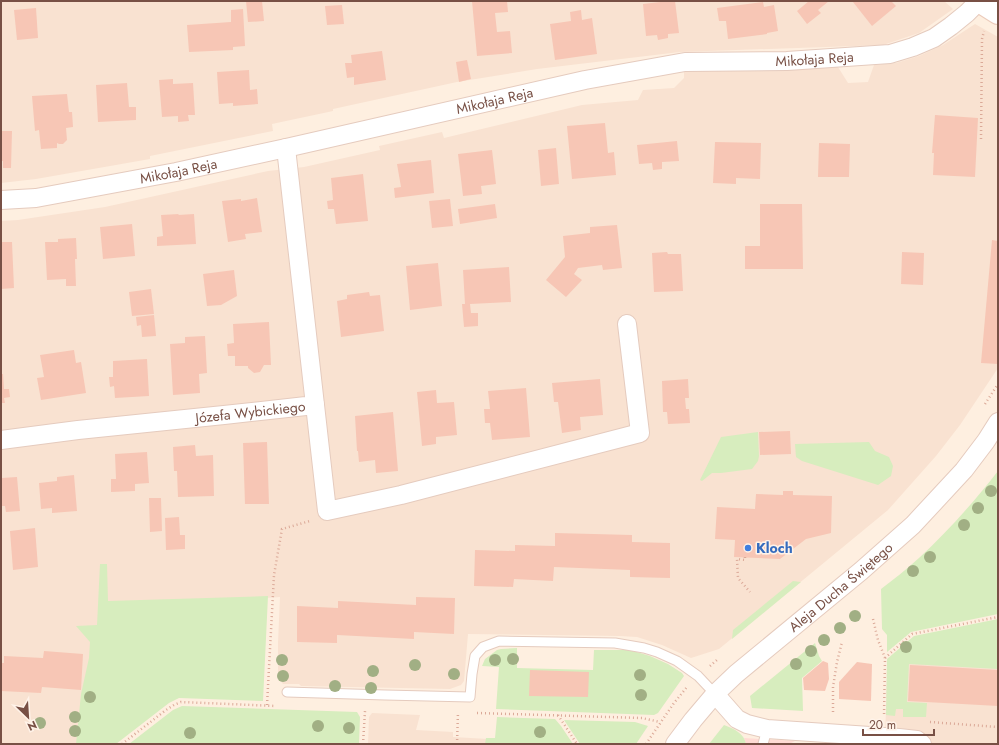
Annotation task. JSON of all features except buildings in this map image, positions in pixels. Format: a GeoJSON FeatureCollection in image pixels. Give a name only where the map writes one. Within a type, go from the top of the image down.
{"type":"FeatureCollection","features":[{"type":"Feature","properties":{"kind":"street"},"geometry":{"type":"LineString","coordinates":[[979,1],[991,21]]}},
{"type":"Feature","properties":{"kind":"street","name":"Mikołaja Reja"},"geometry":{"type":"LineString","coordinates":[[1,200],[44,197],[176,172],[585,80],[685,62],[787,61],[890,54],[913,47],[934,38],[968,14],[979,1]]}},
{"type":"Feature","properties":{"kind":"street","name":"Józefa Wybickiego"},"geometry":{"type":"LineString","coordinates":[[1,440],[78,430],[315,405],[286,148]]}},
{"type":"Feature","properties":{"kind":"street"},"geometry":{"type":"LineString","coordinates":[[315,405],[327,511],[402,495],[640,433],[627,324]]}},
{"type":"Feature","properties":{"kind":"street","name":"Aleja Ducha Świętego"},"geometry":{"type":"LineString","coordinates":[[675,744],[715,694],[736,674],[861,571],[913,525],[964,470],[998,422]]}},
{"type":"Feature","properties":{"kind":"street"},"geometry":{"type":"LineString","coordinates":[[715,694],[737,719],[765,736],[899,738],[917,740],[922,744]]}},
{"type":"Feature","properties":{"kind":"lane"},"geometry":{"type":"LineString","coordinates":[[287,692],[470,697],[475,656],[483,647],[499,641],[615,643],[644,648],[677,661],[698,676],[715,694]]}},
{"type":"Feature","properties":{"kind":"path"},"geometry":{"type":"LineString","coordinates":[[981,139],[982,39],[991,21]]}},
{"type":"Feature","properties":{"kind":"path"},"geometry":{"type":"LineString","coordinates":[[984,407],[998,384]]}},
{"type":"Feature","properties":{"kind":"path"},"geometry":{"type":"LineString","coordinates":[[267,705],[274,575],[282,529],[316,519],[327,511]]}},
{"type":"Feature","properties":{"kind":"path"},"geometry":{"type":"LineString","coordinates":[[745,557],[746,560],[737,559],[738,578],[750,592]]}},
{"type":"Feature","properties":{"kind":"path"},"geometry":{"type":"LineString","coordinates":[[885,658],[912,634],[998,617]]}},
{"type":"Feature","properties":{"kind":"path"},"geometry":{"type":"LineString","coordinates":[[873,619],[878,640],[885,658],[884,719]]}},
{"type":"Feature","properties":{"kind":"path"},"geometry":{"type":"LineString","coordinates":[[832,716],[833,687],[842,642]]}},
{"type":"Feature","properties":{"kind":"path"},"geometry":{"type":"LineString","coordinates":[[646,744],[660,722],[689,684],[723,655]]}},
{"type":"Feature","properties":{"kind":"path"},"geometry":{"type":"LineString","coordinates":[[363,744],[365,709]]}},
{"type":"Feature","properties":{"kind":"path"},"geometry":{"type":"LineString","coordinates":[[456,744],[458,712],[464,712]]}},
{"type":"Feature","properties":{"kind":"path"},"geometry":{"type":"LineString","coordinates":[[474,713],[642,718],[660,722]]}},
{"type":"Feature","properties":{"kind":"path"},"geometry":{"type":"LineString","coordinates":[[558,715],[577,744]]}},
{"type":"Feature","properties":{"kind":"path"},"geometry":{"type":"LineString","coordinates":[[929,722],[998,727]]}},
{"type":"Feature","properties":{"kind":"shaded area"},"geometry":{"type":"Polygon","coordinates":[[[1,1],[944,1],[953,9],[919,33],[883,45],[680,52],[537,69],[457,82],[333,109],[333,111],[272,124],[273,131],[150,156],[150,159],[36,179],[1,183],[1,1]]]}},
{"type":"Feature","properties":{"kind":"shaded area"},"geometry":{"type":"Polygon","coordinates":[[[975,24],[998,37],[998,368],[960,425],[936,456],[888,510],[719,649],[691,658],[662,645],[637,637],[468,634],[464,681],[461,685],[450,689],[301,686],[299,684],[283,684],[278,678],[280,597],[232,600],[94,744],[1,744],[1,221],[18,220],[105,207],[268,171],[304,167],[380,150],[379,146],[442,132],[444,138],[582,105],[638,100],[643,90],[674,88],[684,78],[684,71],[778,70],[838,67],[848,83],[868,82],[874,65],[896,63],[919,56],[943,45],[975,24]]]}},
{"type":"Feature","properties":{"kind":"shaded area"},"geometry":{"type":"Polygon","coordinates":[[[903,658],[998,662],[998,744],[885,744],[887,669],[903,658]]]}},
{"type":"Feature","properties":{"kind":"shaded area"},"geometry":{"type":"Polygon","coordinates":[[[372,713],[420,715],[416,730],[453,732],[453,737],[572,744],[368,744],[369,717],[372,713]]]}},
{"type":"Feature","properties":{"kind":"shaded area"},"geometry":{"type":"Polygon","coordinates":[[[744,738],[795,741],[789,744],[746,744],[744,738]]]}},
{"type":"Feature","properties":{"kind":"green space"},"geometry":{"type":"Polygon","coordinates":[[[758,432],[759,456],[758,461],[752,469],[712,473],[702,481],[700,480],[721,437],[758,432]]]}},
{"type":"Feature","properties":{"kind":"green space"},"geometry":{"type":"Polygon","coordinates":[[[869,442],[875,451],[889,457],[893,466],[891,476],[878,485],[802,461],[796,457],[795,444],[869,442]]]}},
{"type":"Feature","properties":{"kind":"green space"},"geometry":{"type":"Polygon","coordinates":[[[998,471],[998,614],[911,632],[887,652],[887,635],[882,629],[881,589],[914,562],[950,527],[998,471]]]}},
{"type":"Feature","properties":{"kind":"green space"},"geometry":{"type":"Polygon","coordinates":[[[100,564],[107,564],[108,601],[268,596],[263,701],[179,698],[169,703],[116,744],[76,744],[81,694],[89,658],[90,642],[76,626],[97,625],[100,564]]]}},
{"type":"Feature","properties":{"kind":"green space"},"geometry":{"type":"Polygon","coordinates":[[[793,581],[801,582],[732,639],[733,630],[793,581]]]}},
{"type":"Feature","properties":{"kind":"green space"},"geometry":{"type":"Polygon","coordinates":[[[998,619],[998,669],[909,664],[907,702],[927,703],[926,717],[903,717],[903,709],[896,709],[895,716],[886,715],[887,659],[914,636],[998,619]]]}},
{"type":"Feature","properties":{"kind":"green space"},"geometry":{"type":"Polygon","coordinates":[[[815,643],[822,661],[802,678],[803,711],[752,708],[750,696],[815,643]]]}},
{"type":"Feature","properties":{"kind":"green space"},"geometry":{"type":"Polygon","coordinates":[[[517,648],[517,668],[593,670],[594,650],[630,650],[650,656],[668,664],[684,676],[658,713],[654,715],[496,709],[499,667],[482,666],[485,659],[497,650],[517,648]]]}},
{"type":"Feature","properties":{"kind":"green space"},"geometry":{"type":"Polygon","coordinates":[[[182,706],[357,712],[360,717],[359,744],[129,744],[173,710],[182,706]]]}},
{"type":"Feature","properties":{"kind":"green space"},"geometry":{"type":"Polygon","coordinates":[[[497,717],[555,719],[573,744],[485,744],[486,738],[495,738],[497,717]]]}},
{"type":"Feature","properties":{"kind":"green space"},"geometry":{"type":"Polygon","coordinates":[[[564,720],[635,722],[648,726],[636,744],[580,744],[564,720]]]}},
{"type":"Feature","properties":{"kind":"green space"},"geometry":{"type":"Polygon","coordinates":[[[724,725],[741,734],[746,744],[709,744],[724,725]]]}},
{"type":"Feature","properties":{"kind":"place","name":"Kloch"},"geometry":{"type":"Point","coordinates":[748,548]}}]}
